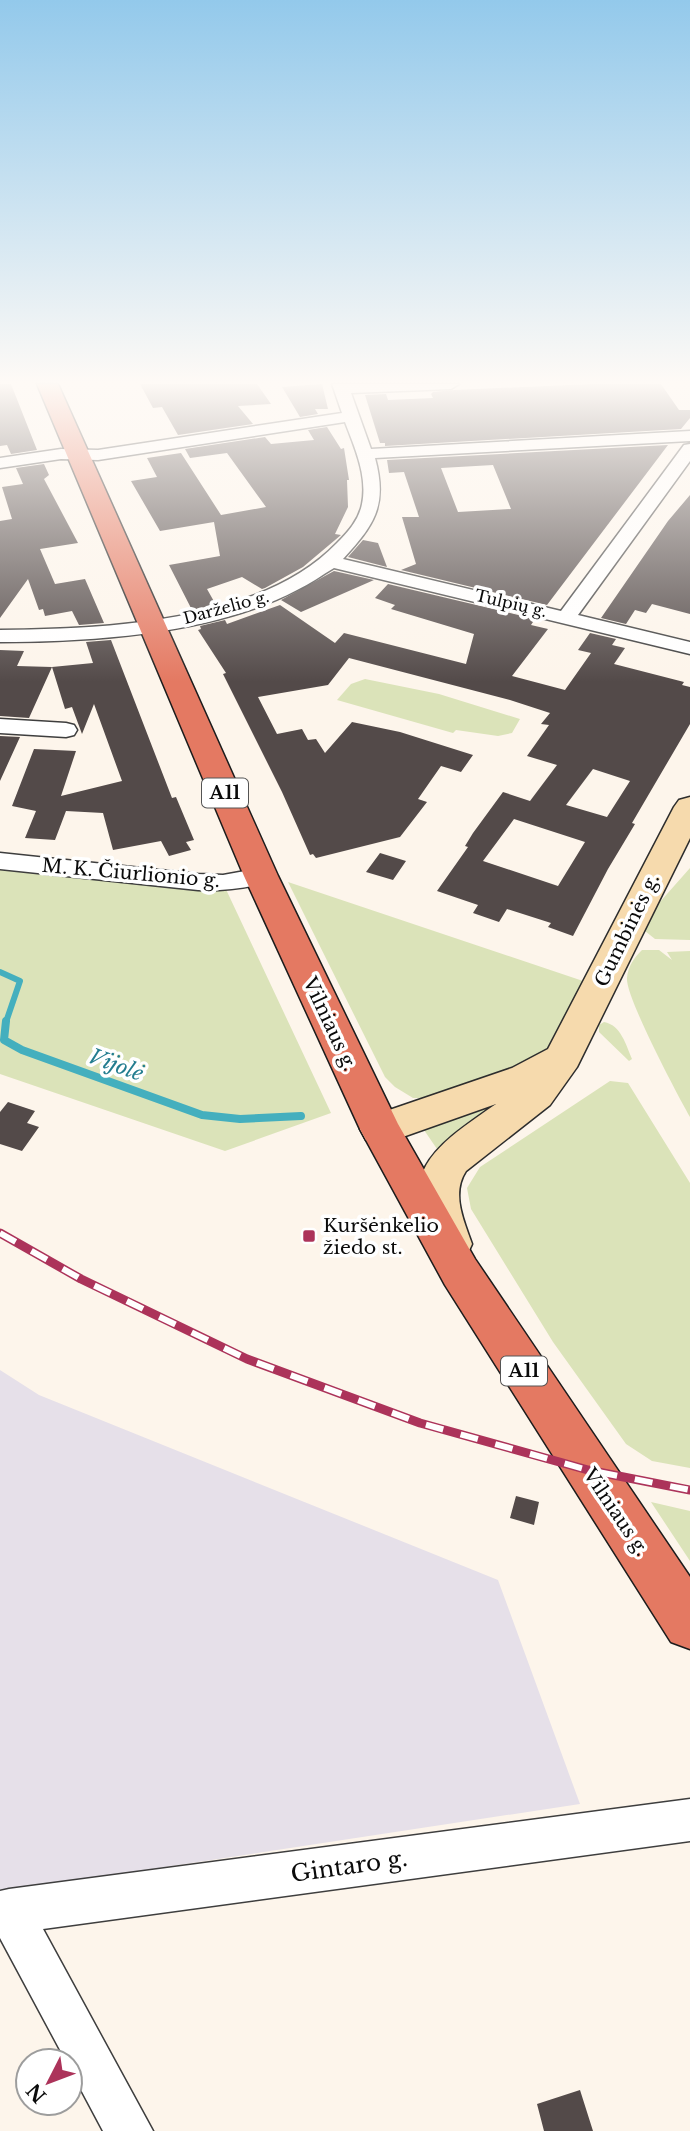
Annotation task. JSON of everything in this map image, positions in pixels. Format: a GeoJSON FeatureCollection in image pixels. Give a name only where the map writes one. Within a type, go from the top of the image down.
{"type":"FeatureCollection","features":[{"type":"Feature","properties":{"kind":"highway","name":"Vilniaus g."},"geometry":{"type":"LineString","coordinates":[[91,483],[261,876],[380,1129],[460,1272],[690,1623]]}},
{"type":"Feature","properties":{"kind":"main road","name":"Gumbinės g."},"geometry":{"type":"LineString","coordinates":[[460,1272],[436,1200],[442,1174],[453,1156],[509,1118],[545,1086],[568,1054],[602,980],[690,807]]}},
{"type":"Feature","properties":{"kind":"main road"},"geometry":{"type":"LineString","coordinates":[[380,1129],[526,1078],[568,1054]]}},
{"type":"Feature","properties":{"kind":"street","name":"Darželio g."},"geometry":{"type":"LineString","coordinates":[[0,636],[56,635],[152,625],[227,610],[269,597],[332,562],[349,545],[369,511],[372,497],[369,483]]}},
{"type":"Feature","properties":{"kind":"street"},"geometry":{"type":"LineString","coordinates":[[567,617],[665,483]]}},
{"type":"Feature","properties":{"kind":"street","name":"Tulpių g."},"geometry":{"type":"LineString","coordinates":[[332,562],[690,648]]}},
{"type":"Feature","properties":{"kind":"street"},"geometry":{"type":"LineString","coordinates":[[0,726],[66,730]]}},
{"type":"Feature","properties":{"kind":"street","name":"M. K. Čiurlionio g."},"geometry":{"type":"LineString","coordinates":[[0,861],[198,882],[223,883],[261,876]]}},
{"type":"Feature","properties":{"kind":"street","name":"Gintaro g."},"geometry":{"type":"LineString","coordinates":[[129,2131],[4,1912],[690,1820]]}},
{"type":"Feature","properties":{"kind":"shaded area"},"geometry":{"type":"Polygon","coordinates":[[[0,1370],[39,1395],[498,1580],[580,1804],[0,1892],[0,1370]]]}},
{"type":"Feature","properties":{"kind":"green space"},"geometry":{"type":"Polygon","coordinates":[[[365,679],[439,694],[520,719],[512,733],[498,736],[456,730],[453,733],[337,700],[351,684],[365,679]]]}},
{"type":"Feature","properties":{"kind":"green space"},"geometry":{"type":"Polygon","coordinates":[[[0,861],[223,883],[331,1113],[225,1151],[0,1074],[0,861]]]}},
{"type":"Feature","properties":{"kind":"green space"},"geometry":{"type":"Polygon","coordinates":[[[690,868],[690,940],[655,939],[645,931],[659,903],[690,868]]]}},
{"type":"Feature","properties":{"kind":"green space"},"geometry":{"type":"Polygon","coordinates":[[[288,882],[583,981],[543,1056],[522,1069],[430,1098],[413,1098],[385,1077],[288,882]]]}},
{"type":"Feature","properties":{"kind":"green space"},"geometry":{"type":"Polygon","coordinates":[[[642,950],[659,950],[672,960],[667,952],[690,951],[690,1117],[653,1046],[629,988],[629,970],[642,950]]]}},
{"type":"Feature","properties":{"kind":"green space"},"geometry":{"type":"Polygon","coordinates":[[[604,1022],[619,1031],[632,1059],[629,1061],[599,1032],[599,1025],[604,1022]]]}},
{"type":"Feature","properties":{"kind":"green space"},"geometry":{"type":"Polygon","coordinates":[[[610,1081],[628,1083],[690,1183],[690,1468],[652,1461],[626,1444],[553,1342],[471,1209],[467,1188],[480,1167],[610,1081]]]}},
{"type":"Feature","properties":{"kind":"green space"},"geometry":{"type":"Polygon","coordinates":[[[497,1105],[505,1108],[437,1149],[424,1130],[497,1105]]]}},
{"type":"Feature","properties":{"kind":"green space"},"geometry":{"type":"Polygon","coordinates":[[[651,1502],[690,1511],[690,1561],[651,1502]]]}},
{"type":"Feature","properties":{"kind":"building"},"geometry":{"type":"Polygon","coordinates":[[[46,483],[78,543],[40,549],[55,584],[85,579],[104,623],[79,625],[72,611],[45,616],[43,609],[39,610],[28,579],[0,618],[0,521],[12,519],[2,487],[46,483]]]}},
{"type":"Feature","properties":{"kind":"building"},"geometry":{"type":"Polygon","coordinates":[[[132,483],[201,483],[221,515],[266,507],[249,483],[347,483],[348,507],[335,534],[341,535],[303,567],[262,589],[242,577],[207,589],[216,605],[192,610],[169,565],[220,556],[214,522],[160,531],[132,483]]]}},
{"type":"Feature","properties":{"kind":"building"},"geometry":{"type":"Polygon","coordinates":[[[408,483],[447,483],[458,512],[511,509],[501,483],[639,483],[547,605],[401,570],[416,564],[402,517],[419,517],[408,483]]]}},
{"type":"Feature","properties":{"kind":"building"},"geometry":{"type":"Polygon","coordinates":[[[690,495],[690,614],[652,604],[646,613],[635,610],[626,624],[601,618],[668,521],[690,495]]]}},
{"type":"Feature","properties":{"kind":"building"},"geometry":{"type":"Polygon","coordinates":[[[363,540],[378,543],[387,567],[348,557],[363,540]]]}},
{"type":"Feature","properties":{"kind":"building"},"geometry":{"type":"Polygon","coordinates":[[[334,571],[374,580],[301,612],[281,600],[334,571]]]}},
{"type":"Feature","properties":{"kind":"building"},"geometry":{"type":"Polygon","coordinates":[[[388,584],[535,619],[531,625],[548,629],[512,676],[565,690],[591,653],[578,650],[590,633],[616,639],[612,645],[625,648],[614,664],[684,682],[682,685],[690,687],[690,724],[632,823],[635,824],[573,936],[548,927],[551,923],[507,909],[499,922],[473,913],[478,905],[437,891],[468,847],[465,846],[473,833],[503,792],[530,801],[557,765],[527,756],[549,725],[541,724],[550,713],[510,700],[349,658],[328,685],[258,697],[277,734],[302,729],[308,740],[316,739],[325,753],[352,722],[400,732],[473,755],[461,772],[441,766],[418,799],[427,802],[400,837],[316,858],[313,854],[310,855],[223,674],[226,673],[198,630],[201,629],[200,626],[225,620],[227,624],[280,605],[335,643],[344,633],[466,664],[474,634],[391,609],[395,605],[375,598],[388,584]],[[593,769],[566,805],[607,817],[630,781],[593,769]],[[514,819],[483,861],[558,886],[585,842],[514,819]]]}},
{"type":"Feature","properties":{"kind":"building"},"geometry":{"type":"Polygon","coordinates":[[[111,640],[172,798],[176,797],[194,840],[186,842],[191,850],[169,856],[161,841],[113,850],[103,813],[66,811],[55,840],[25,838],[36,811],[12,806],[34,749],[76,751],[61,796],[122,781],[94,704],[82,734],[72,707],[65,709],[52,667],[93,663],[86,642],[111,640]]]}},
{"type":"Feature","properties":{"kind":"building"},"geometry":{"type":"Polygon","coordinates":[[[0,650],[24,651],[17,666],[52,667],[29,718],[0,716],[0,650]]]}},
{"type":"Feature","properties":{"kind":"building"},"geometry":{"type":"Polygon","coordinates":[[[0,736],[20,737],[0,781],[0,736]]]}},
{"type":"Feature","properties":{"kind":"building"},"geometry":{"type":"Polygon","coordinates":[[[380,853],[406,861],[393,880],[366,872],[380,853]]]}},
{"type":"Feature","properties":{"kind":"building"},"geometry":{"type":"Polygon","coordinates":[[[8,1102],[35,1111],[27,1123],[39,1127],[22,1151],[0,1144],[0,1112],[8,1102]]]}},
{"type":"Feature","properties":{"kind":"building"},"geometry":{"type":"Polygon","coordinates":[[[516,1496],[539,1502],[534,1525],[510,1518],[516,1496]]]}},
{"type":"Feature","properties":{"kind":"building"},"geometry":{"type":"Polygon","coordinates":[[[580,2090],[593,2131],[544,2131],[537,2104],[580,2090]]]}},
{"type":"Feature","properties":{"kind":"waterway","name":"Vijolė"},"geometry":{"type":"LineString","coordinates":[[0,972],[20,981],[6,1022]]}},
{"type":"Feature","properties":{"kind":"waterway","name":"Vijolė"},"geometry":{"type":"LineString","coordinates":[[6,1021],[4,1040],[22,1050],[202,1115],[240,1119],[301,1116]]}},
{"type":"Feature","properties":{"kind":"railway"},"geometry":{"type":"LineString","coordinates":[[0,1233],[81,1279],[247,1359],[420,1423],[588,1470],[690,1490]]}},
{"type":"Feature","properties":{"kind":"place","name":"Kuršėnkelio žiedo st."},"geometry":{"type":"Point","coordinates":[309,1236]}}]}
